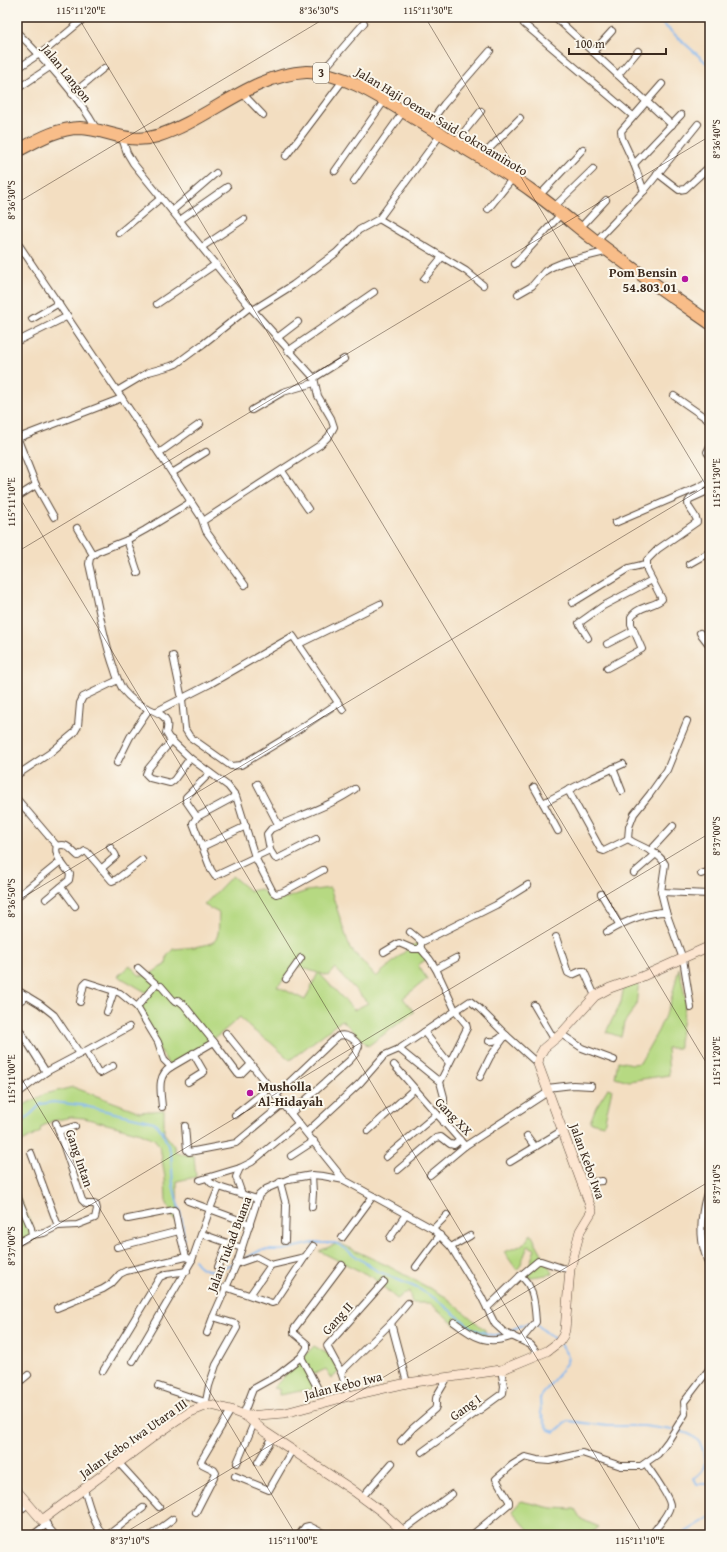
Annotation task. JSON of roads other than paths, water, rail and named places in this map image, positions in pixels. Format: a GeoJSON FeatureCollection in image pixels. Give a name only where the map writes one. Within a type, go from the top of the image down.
{"type":"FeatureCollection","features":[{"type":"Feature","properties":{"kind":"highway","name":"Jalan Haji Oemar Said Cokroaminoto"},"geometry":{"type":"LineString","coordinates":[[17,151],[61,131],[79,128],[97,130],[122,138],[141,139],[156,137],[170,132],[269,80],[284,75],[306,72],[321,73],[344,79],[385,100],[512,178],[558,210],[657,287],[710,323]]}},
{"type":"Feature","properties":{"kind":"street"},"geometry":{"type":"LineString","coordinates":[[17,69],[51,46],[86,17]]}},
{"type":"Feature","properties":{"kind":"street"},"geometry":{"type":"LineString","coordinates":[[555,17],[672,124]]}},
{"type":"Feature","properties":{"kind":"street"},"geometry":{"type":"LineString","coordinates":[[321,73],[364,23]]}},
{"type":"Feature","properties":{"kind":"street"},"geometry":{"type":"LineString","coordinates":[[524,24],[633,116]]}},
{"type":"Feature","properties":{"kind":"street"},"geometry":{"type":"LineString","coordinates":[[593,52],[612,31]]}},
{"type":"Feature","properties":{"kind":"street","name":"Jalan Langon"},"geometry":{"type":"LineString","coordinates":[[17,32],[50,67],[72,94],[97,130]]}},
{"type":"Feature","properties":{"kind":"street"},"geometry":{"type":"LineString","coordinates":[[618,74],[638,51]]}},
{"type":"Feature","properties":{"kind":"street"},"geometry":{"type":"LineString","coordinates":[[427,127],[444,104],[490,52]]}},
{"type":"Feature","properties":{"kind":"street"},"geometry":{"type":"LineString","coordinates":[[17,89],[50,67]]}},
{"type":"Feature","properties":{"kind":"street"},"geometry":{"type":"LineString","coordinates":[[72,94],[104,68]]}},
{"type":"Feature","properties":{"kind":"street"},"geometry":{"type":"LineString","coordinates":[[286,156],[344,79]]}},
{"type":"Feature","properties":{"kind":"street"},"geometry":{"type":"LineString","coordinates":[[644,191],[622,138],[621,132],[646,100],[662,84]]}},
{"type":"Feature","properties":{"kind":"street"},"geometry":{"type":"LineString","coordinates":[[242,93],[263,116]]}},
{"type":"Feature","properties":{"kind":"street"},"geometry":{"type":"LineString","coordinates":[[335,171],[385,100]]}},
{"type":"Feature","properties":{"kind":"street"},"geometry":{"type":"LineString","coordinates":[[455,143],[481,111]]}},
{"type":"Feature","properties":{"kind":"street"},"geometry":{"type":"LineString","coordinates":[[354,181],[403,112]]}},
{"type":"Feature","properties":{"kind":"street"},"geometry":{"type":"LineString","coordinates":[[634,164],[681,116]]}},
{"type":"Feature","properties":{"kind":"street"},"geometry":{"type":"LineString","coordinates":[[480,158],[520,118]]}},
{"type":"Feature","properties":{"kind":"street"},"geometry":{"type":"LineString","coordinates":[[596,241],[644,191],[698,124]]}},
{"type":"Feature","properties":{"kind":"street"},"geometry":{"type":"LineString","coordinates":[[117,391],[149,372],[176,364],[252,309],[302,278],[336,253],[359,230],[379,219],[441,134]]}},
{"type":"Feature","properties":{"kind":"street"},"geometry":{"type":"LineString","coordinates":[[122,138],[127,153],[133,163],[252,309],[314,380],[318,396],[333,423],[333,431],[320,445],[203,521]]}},
{"type":"Feature","properties":{"kind":"street"},"geometry":{"type":"LineString","coordinates":[[539,196],[583,149]]}},
{"type":"Feature","properties":{"kind":"street"},"geometry":{"type":"LineString","coordinates":[[657,173],[679,190],[682,190],[710,166]]}},
{"type":"Feature","properties":{"kind":"street"},"geometry":{"type":"LineString","coordinates":[[515,264],[593,169]]}},
{"type":"Feature","properties":{"kind":"street"},"geometry":{"type":"LineString","coordinates":[[172,211],[216,173]]}},
{"type":"Feature","properties":{"kind":"street"},"geometry":{"type":"LineString","coordinates":[[488,209],[512,178]]}},
{"type":"Feature","properties":{"kind":"street"},"geometry":{"type":"LineString","coordinates":[[180,220],[226,187]]}},
{"type":"Feature","properties":{"kind":"street"},"geometry":{"type":"LineString","coordinates":[[119,233],[161,198]]}},
{"type":"Feature","properties":{"kind":"street"},"geometry":{"type":"LineString","coordinates":[[580,228],[606,200]]}},
{"type":"Feature","properties":{"kind":"street"},"geometry":{"type":"LineString","coordinates":[[202,247],[244,219]]}},
{"type":"Feature","properties":{"kind":"street"},"geometry":{"type":"LineString","coordinates":[[379,219],[466,271],[483,285]]}},
{"type":"Feature","properties":{"kind":"street"},"geometry":{"type":"LineString","coordinates":[[17,242],[159,453],[203,521],[206,530],[245,584]]}},
{"type":"Feature","properties":{"kind":"street"},"geometry":{"type":"LineString","coordinates":[[518,294],[532,286],[545,271],[552,267],[564,262],[609,251]]}},
{"type":"Feature","properties":{"kind":"street"},"geometry":{"type":"LineString","coordinates":[[424,280],[442,256]]}},
{"type":"Feature","properties":{"kind":"street"},"geometry":{"type":"LineString","coordinates":[[157,304],[216,264]]}},
{"type":"Feature","properties":{"kind":"street"},"geometry":{"type":"LineString","coordinates":[[288,351],[374,292]]}},
{"type":"Feature","properties":{"kind":"street"},"geometry":{"type":"LineString","coordinates":[[32,319],[59,303]]}},
{"type":"Feature","properties":{"kind":"street"},"geometry":{"type":"LineString","coordinates":[[20,340],[68,316]]}},
{"type":"Feature","properties":{"kind":"street"},"geometry":{"type":"LineString","coordinates":[[277,338],[298,322]]}},
{"type":"Feature","properties":{"kind":"street"},"geometry":{"type":"LineString","coordinates":[[252,410],[283,392],[314,380],[344,359]]}},
{"type":"Feature","properties":{"kind":"street"},"geometry":{"type":"LineString","coordinates":[[674,396],[710,421]]}},
{"type":"Feature","properties":{"kind":"street"},"geometry":{"type":"LineString","coordinates":[[54,517],[36,485],[17,438],[122,398]]}},
{"type":"Feature","properties":{"kind":"street"},"geometry":{"type":"LineString","coordinates":[[159,453],[200,424]]}},
{"type":"Feature","properties":{"kind":"street"},"geometry":{"type":"LineString","coordinates":[[710,446],[708,452],[710,456]]}},
{"type":"Feature","properties":{"kind":"street"},"geometry":{"type":"LineString","coordinates":[[172,473],[206,452]]}},
{"type":"Feature","properties":{"kind":"street"},"geometry":{"type":"LineString","coordinates":[[282,471],[308,509]]}},
{"type":"Feature","properties":{"kind":"street"},"geometry":{"type":"LineString","coordinates":[[608,668],[642,649],[630,619],[632,614],[651,604],[660,602],[662,599],[646,564],[648,557],[697,522],[688,501],[710,481]]}},
{"type":"Feature","properties":{"kind":"street"},"geometry":{"type":"LineString","coordinates":[[17,497],[36,485]]}},
{"type":"Feature","properties":{"kind":"street"},"geometry":{"type":"LineString","coordinates":[[615,523],[700,490],[710,490]]}},
{"type":"Feature","properties":{"kind":"street"},"geometry":{"type":"LineString","coordinates":[[191,502],[127,540],[105,548],[90,558],[89,564],[109,653],[118,680],[127,694],[144,707],[157,711],[168,722],[166,733],[172,740],[190,758],[228,786],[236,796],[255,857],[273,892],[276,894],[284,892],[322,870]]}},
{"type":"Feature","properties":{"kind":"street"},"geometry":{"type":"LineString","coordinates":[[76,528],[93,555]]}},
{"type":"Feature","properties":{"kind":"street"},"geometry":{"type":"LineString","coordinates":[[127,540],[138,573]]}},
{"type":"Feature","properties":{"kind":"street"},"geometry":{"type":"LineString","coordinates":[[689,564],[710,552]]}},
{"type":"Feature","properties":{"kind":"street"},"geometry":{"type":"LineString","coordinates":[[572,603],[629,568],[646,564]]}},
{"type":"Feature","properties":{"kind":"street"},"geometry":{"type":"LineString","coordinates":[[588,638],[579,623],[603,606],[652,580]]}},
{"type":"Feature","properties":{"kind":"street"},"geometry":{"type":"LineString","coordinates":[[299,644],[380,604]]}},
{"type":"Feature","properties":{"kind":"street"},"geometry":{"type":"LineString","coordinates":[[607,644],[634,630]]}},
{"type":"Feature","properties":{"kind":"street"},"geometry":{"type":"LineString","coordinates":[[700,633],[710,646]]}},
{"type":"Feature","properties":{"kind":"street"},"geometry":{"type":"LineString","coordinates":[[157,711],[210,684],[289,637],[294,637],[343,710]]}},
{"type":"Feature","properties":{"kind":"street"},"geometry":{"type":"LineString","coordinates":[[173,656],[182,698],[185,729],[188,735],[234,767],[241,765],[289,736],[338,703]]}},
{"type":"Feature","properties":{"kind":"street"},"geometry":{"type":"LineString","coordinates":[[17,775],[50,753],[74,733],[78,726],[80,703],[83,697],[118,680]]}},
{"type":"Feature","properties":{"kind":"street"},"geometry":{"type":"LineString","coordinates":[[117,763],[130,737],[149,708]]}},
{"type":"Feature","properties":{"kind":"street"},"geometry":{"type":"LineString","coordinates":[[628,839],[629,827],[634,814],[667,770],[688,721]]}},
{"type":"Feature","properties":{"kind":"street"},"geometry":{"type":"LineString","coordinates":[[172,740],[148,769],[146,774],[147,776],[170,783],[174,780],[190,758]]}},
{"type":"Feature","properties":{"kind":"street"},"geometry":{"type":"LineString","coordinates":[[544,803],[623,764]]}},
{"type":"Feature","properties":{"kind":"street"},"geometry":{"type":"LineString","coordinates":[[613,768],[622,791]]}},
{"type":"Feature","properties":{"kind":"street"},"geometry":{"type":"LineString","coordinates":[[197,817],[186,801],[186,797],[210,773]]}},
{"type":"Feature","properties":{"kind":"street"},"geometry":{"type":"LineString","coordinates":[[257,784],[278,826]]}},
{"type":"Feature","properties":{"kind":"street"},"geometry":{"type":"LineString","coordinates":[[534,787],[558,831]]}},
{"type":"Feature","properties":{"kind":"street"},"geometry":{"type":"LineString","coordinates":[[316,839],[278,859],[275,858],[270,850],[267,834],[268,831],[278,826],[337,801],[355,789]]}},
{"type":"Feature","properties":{"kind":"street"},"geometry":{"type":"LineString","coordinates":[[568,790],[601,850],[604,851],[628,839]]}},
{"type":"Feature","properties":{"kind":"street"},"geometry":{"type":"LineString","coordinates":[[236,796],[197,817],[193,823],[211,870],[215,876],[270,850]]}},
{"type":"Feature","properties":{"kind":"street"},"geometry":{"type":"LineString","coordinates":[[17,799],[57,846],[56,853],[71,876],[69,880],[46,899]]}},
{"type":"Feature","properties":{"kind":"street"},"geometry":{"type":"LineString","coordinates":[[202,847],[246,826]]}},
{"type":"Feature","properties":{"kind":"street"},"geometry":{"type":"LineString","coordinates":[[634,873],[653,853],[673,826]]}},
{"type":"Feature","properties":{"kind":"street"},"geometry":{"type":"LineString","coordinates":[[628,839],[662,859],[665,864],[660,892],[683,959],[691,1008]]}},
{"type":"Feature","properties":{"kind":"street"},"geometry":{"type":"LineString","coordinates":[[57,846],[62,845],[69,847],[78,856],[85,851],[87,852],[109,879],[113,881],[142,860]]}},
{"type":"Feature","properties":{"kind":"street"},"geometry":{"type":"LineString","coordinates":[[102,869],[116,856],[110,848]]}},
{"type":"Feature","properties":{"kind":"street"},"geometry":{"type":"LineString","coordinates":[[18,896],[61,861]]}},
{"type":"Feature","properties":{"kind":"street"},"geometry":{"type":"LineString","coordinates":[[702,874],[710,871]]}},
{"type":"Feature","properties":{"kind":"street"},"geometry":{"type":"LineString","coordinates":[[384,952],[399,943],[413,949],[422,945],[496,905],[528,885]]}},
{"type":"Feature","properties":{"kind":"street"},"geometry":{"type":"LineString","coordinates":[[61,887],[75,906]]}},
{"type":"Feature","properties":{"kind":"street"},"geometry":{"type":"LineString","coordinates":[[660,892],[710,894]]}},
{"type":"Feature","properties":{"kind":"street"},"geometry":{"type":"LineString","coordinates":[[601,894],[620,924]]}},
{"type":"Feature","properties":{"kind":"street"},"geometry":{"type":"LineString","coordinates":[[607,932],[620,924],[650,914],[666,912]]}},
{"type":"Feature","properties":{"kind":"street"},"geometry":{"type":"LineString","coordinates":[[410,932],[422,945],[456,1012],[466,1024],[467,1028],[440,1082]]}},
{"type":"Feature","properties":{"kind":"street"},"geometry":{"type":"LineString","coordinates":[[556,937],[568,973],[572,975],[584,971],[595,996]]}},
{"type":"Feature","properties":{"kind":"street"},"geometry":{"type":"LineString","coordinates":[[538,1064],[538,1057],[541,1052],[595,996],[710,946]]}},
{"type":"Feature","properties":{"kind":"street"},"geometry":{"type":"LineString","coordinates":[[286,979],[301,958]]}},
{"type":"Feature","properties":{"kind":"street"},"geometry":{"type":"LineString","coordinates":[[436,970],[456,958]]}},
{"type":"Feature","properties":{"kind":"street"},"geometry":{"type":"LineString","coordinates":[[137,1007],[156,985],[153,980],[138,968]]}},
{"type":"Feature","properties":{"kind":"street"},"geometry":{"type":"LineString","coordinates":[[80,1002],[84,984],[86,982],[120,993],[137,1007],[158,1042],[164,1060],[171,1067]]}},
{"type":"Feature","properties":{"kind":"street"},"geometry":{"type":"LineString","coordinates":[[161,986],[175,1002],[178,1000],[184,1005],[238,1074],[241,1074],[251,1064]]}},
{"type":"Feature","properties":{"kind":"street"},"geometry":{"type":"LineString","coordinates":[[17,990],[40,1004],[54,1015],[80,1054]]}},
{"type":"Feature","properties":{"kind":"street"},"geometry":{"type":"LineString","coordinates":[[107,1012],[114,991]]}},
{"type":"Feature","properties":{"kind":"street"},"geometry":{"type":"LineString","coordinates":[[17,1003],[27,996]]}},
{"type":"Feature","properties":{"kind":"street"},"geometry":{"type":"LineString","coordinates":[[307,1132],[360,1082],[383,1057],[399,1049],[456,1012],[470,1001],[538,1064]]}},
{"type":"Feature","properties":{"kind":"street"},"geometry":{"type":"LineString","coordinates":[[534,1005],[558,1036],[582,1048],[614,1060]]}},
{"type":"Feature","properties":{"kind":"street"},"geometry":{"type":"LineString","coordinates":[[17,1026],[46,1072]]}},
{"type":"Feature","properties":{"kind":"street"},"geometry":{"type":"LineString","coordinates":[[17,1094],[46,1072],[129,1027]]}},
{"type":"Feature","properties":{"kind":"street"},"geometry":{"type":"LineString","coordinates":[[424,1032],[449,1063]]}},
{"type":"Feature","properties":{"kind":"street"},"geometry":{"type":"LineString","coordinates":[[226,1033],[275,1096],[307,1132],[344,1180]]}},
{"type":"Feature","properties":{"kind":"street"},"geometry":{"type":"LineString","coordinates":[[275,1096],[338,1036],[341,1034],[356,1042],[359,1046],[356,1053],[350,1060],[291,1113]]}},
{"type":"Feature","properties":{"kind":"street"},"geometry":{"type":"LineString","coordinates":[[489,1040],[499,1040],[505,1034]]}},
{"type":"Feature","properties":{"kind":"street"},"geometry":{"type":"LineString","coordinates":[[480,1077],[490,1057],[505,1034]]}},
{"type":"Feature","properties":{"kind":"street"},"geometry":{"type":"LineString","coordinates":[[162,1108],[160,1080],[166,1071],[193,1053],[214,1042]]}},
{"type":"Feature","properties":{"kind":"street"},"geometry":{"type":"LineString","coordinates":[[399,1049],[440,1082],[444,1097],[444,1123]]}},
{"type":"Feature","properties":{"kind":"street"},"geometry":{"type":"LineString","coordinates":[[86,1051],[98,1072],[100,1073],[113,1066]]}},
{"type":"Feature","properties":{"kind":"street"},"geometry":{"type":"LineString","coordinates":[[188,1082],[204,1072],[193,1053]]}},
{"type":"Feature","properties":{"kind":"street","name":"Jalan Kebo Iwa"},"geometry":{"type":"LineString","coordinates":[[264,1414],[285,1413],[349,1396],[407,1383],[501,1370],[543,1353],[559,1342],[565,1330],[570,1269],[580,1231],[592,1212],[538,1064]]}},
{"type":"Feature","properties":{"kind":"street","name":"Gang XX"},"geometry":{"type":"LineString","coordinates":[[394,1065],[465,1146],[548,1090]]}},
{"type":"Feature","properties":{"kind":"street"},"geometry":{"type":"LineString","coordinates":[[548,1090],[573,1085],[591,1086]]}},
{"type":"Feature","properties":{"kind":"street"},"geometry":{"type":"LineString","coordinates":[[235,1116],[269,1088]]}},
{"type":"Feature","properties":{"kind":"street"},"geometry":{"type":"LineString","coordinates":[[368,1132],[414,1089]]}},
{"type":"Feature","properties":{"kind":"street"},"geometry":{"type":"LineString","coordinates":[[185,1126],[187,1150],[189,1152],[236,1143],[283,1104]]}},
{"type":"Feature","properties":{"kind":"street"},"geometry":{"type":"LineString","coordinates":[[386,1158],[437,1114]]}},
{"type":"Feature","properties":{"kind":"street","name":"Gang Intan"},"geometry":{"type":"LineString","coordinates":[[17,1243],[32,1235],[44,1233],[58,1226],[77,1225],[93,1220],[96,1216],[97,1207],[94,1204],[88,1205],[84,1203],[56,1123]]}},
{"type":"Feature","properties":{"kind":"street"},"geometry":{"type":"LineString","coordinates":[[200,1180],[240,1168],[257,1158],[299,1123]]}},
{"type":"Feature","properties":{"kind":"street"},"geometry":{"type":"LineString","coordinates":[[59,1131],[75,1126]]}},
{"type":"Feature","properties":{"kind":"street"},"geometry":{"type":"LineString","coordinates":[[510,1162],[563,1130]]}},
{"type":"Feature","properties":{"kind":"street"},"geometry":{"type":"LineString","coordinates":[[527,1136],[535,1147]]}},
{"type":"Feature","properties":{"kind":"street"},"geometry":{"type":"LineString","coordinates":[[398,1170],[436,1138],[441,1137],[450,1144],[454,1145],[460,1140]]}},
{"type":"Feature","properties":{"kind":"street"},"geometry":{"type":"LineString","coordinates":[[291,1156],[314,1141]]}},
{"type":"Feature","properties":{"kind":"street"},"geometry":{"type":"LineString","coordinates":[[430,1175],[465,1146]]}},
{"type":"Feature","properties":{"kind":"street"},"geometry":{"type":"LineString","coordinates":[[31,1154],[58,1226]]}},
{"type":"Feature","properties":{"kind":"street"},"geometry":{"type":"LineString","coordinates":[[240,1168],[236,1177],[242,1194]]}},
{"type":"Feature","properties":{"kind":"street"},"geometry":{"type":"LineString","coordinates":[[312,1175],[312,1208]]}},
{"type":"Feature","properties":{"kind":"street","name":"Jalan Tukad Buana"},"geometry":{"type":"LineString","coordinates":[[207,1332],[237,1262],[257,1199],[266,1190],[280,1182],[295,1177],[312,1175],[344,1180],[433,1229],[451,1247],[481,1296],[495,1324],[505,1333],[531,1345],[543,1353]]}},
{"type":"Feature","properties":{"kind":"street"},"geometry":{"type":"LineString","coordinates":[[207,1178],[211,1183],[220,1188],[257,1199]]}},
{"type":"Feature","properties":{"kind":"street"},"geometry":{"type":"LineString","coordinates":[[582,1184],[602,1181]]}},
{"type":"Feature","properties":{"kind":"street"},"geometry":{"type":"LineString","coordinates":[[280,1182],[286,1205],[284,1241]]}},
{"type":"Feature","properties":{"kind":"street"},"geometry":{"type":"LineString","coordinates":[[710,1186],[706,1194],[702,1226],[702,1241],[710,1271]]}},
{"type":"Feature","properties":{"kind":"street"},"geometry":{"type":"LineString","coordinates":[[134,1361],[193,1259],[210,1209],[220,1188]]}},
{"type":"Feature","properties":{"kind":"street"},"geometry":{"type":"LineString","coordinates":[[17,1196],[31,1228],[32,1235]]}},
{"type":"Feature","properties":{"kind":"street"},"geometry":{"type":"LineString","coordinates":[[342,1238],[373,1196]]}},
{"type":"Feature","properties":{"kind":"street"},"geometry":{"type":"LineString","coordinates":[[188,1201],[250,1224]]}},
{"type":"Feature","properties":{"kind":"street"},"geometry":{"type":"LineString","coordinates":[[128,1219],[174,1210],[186,1256]]}},
{"type":"Feature","properties":{"kind":"street"},"geometry":{"type":"LineString","coordinates":[[390,1238],[406,1214]]}},
{"type":"Feature","properties":{"kind":"street"},"geometry":{"type":"LineString","coordinates":[[433,1229],[447,1215]]}},
{"type":"Feature","properties":{"kind":"street"},"geometry":{"type":"LineString","coordinates":[[117,1246],[179,1231]]}},
{"type":"Feature","properties":{"kind":"street"},"geometry":{"type":"LineString","coordinates":[[202,1234],[242,1248]]}},
{"type":"Feature","properties":{"kind":"street"},"geometry":{"type":"LineString","coordinates":[[416,1267],[440,1235]]}},
{"type":"Feature","properties":{"kind":"street"},"geometry":{"type":"LineString","coordinates":[[451,1247],[470,1236]]}},
{"type":"Feature","properties":{"kind":"street"},"geometry":{"type":"LineString","coordinates":[[218,1267],[227,1243]]}},
{"type":"Feature","properties":{"kind":"street"},"geometry":{"type":"LineString","coordinates":[[225,1287],[272,1303],[275,1302],[313,1246]]}},
{"type":"Feature","properties":{"kind":"street"},"geometry":{"type":"LineString","coordinates":[[57,1308],[103,1289],[111,1284],[120,1274],[126,1271],[186,1256],[193,1259]]}},
{"type":"Feature","properties":{"kind":"street"},"geometry":{"type":"LineString","coordinates":[[237,1262],[256,1257],[271,1265],[305,1257]]}},
{"type":"Feature","properties":{"kind":"street"},"geometry":{"type":"LineString","coordinates":[[487,1308],[520,1276],[541,1261],[570,1269]]}},
{"type":"Feature","properties":{"kind":"street"},"geometry":{"type":"LineString","coordinates":[[250,1295],[271,1265]]}},
{"type":"Feature","properties":{"kind":"street"},"geometry":{"type":"LineString","coordinates":[[264,1414],[244,1415],[253,1389],[278,1375],[301,1357],[308,1345],[294,1333],[294,1329],[342,1265]]}},
{"type":"Feature","properties":{"kind":"street"},"geometry":{"type":"LineString","coordinates":[[103,1372],[160,1277],[167,1274],[187,1271]]}},
{"type":"Feature","properties":{"kind":"street"},"geometry":{"type":"LineString","coordinates":[[520,1276],[527,1281],[533,1296],[536,1322],[521,1340]]}},
{"type":"Feature","properties":{"kind":"street","name":"Gang II"},"geometry":{"type":"LineString","coordinates":[[349,1396],[341,1372],[327,1346],[384,1282]]}},
{"type":"Feature","properties":{"kind":"street"},"geometry":{"type":"LineString","coordinates":[[341,1372],[391,1323],[408,1303]]}},
{"type":"Feature","properties":{"kind":"street"},"geometry":{"type":"LineString","coordinates":[[158,1386],[205,1404],[216,1365],[237,1330],[236,1324],[213,1317]]}},
{"type":"Feature","properties":{"kind":"street"},"geometry":{"type":"LineString","coordinates":[[454,1322],[468,1332],[482,1339],[493,1341],[513,1336]]}},
{"type":"Feature","properties":{"kind":"street"},"geometry":{"type":"LineString","coordinates":[[391,1323],[407,1383]]}},
{"type":"Feature","properties":{"kind":"street"},"geometry":{"type":"LineString","coordinates":[[301,1357],[317,1387]]}},
{"type":"Feature","properties":{"kind":"street"},"geometry":{"type":"LineString","coordinates":[[472,1535],[509,1504],[509,1501],[496,1479],[512,1465],[525,1457],[548,1461],[582,1453],[621,1466],[636,1467],[646,1464],[658,1454],[678,1425],[684,1414],[684,1402],[710,1368]]}},
{"type":"Feature","properties":{"kind":"street","name":"Gang I"},"geometry":{"type":"LineString","coordinates":[[422,1452],[503,1393],[504,1386],[501,1370]]}},
{"type":"Feature","properties":{"kind":"street"},"geometry":{"type":"LineString","coordinates":[[17,1384],[28,1375]]}},
{"type":"Feature","properties":{"kind":"street"},"geometry":{"type":"LineString","coordinates":[[402,1441],[413,1428],[436,1409],[437,1395],[444,1386],[447,1378]]}},
{"type":"Feature","properties":{"kind":"street","name":"Jalan Kebo Iwa Utara III"},"geometry":{"type":"LineString","coordinates":[[45,1522],[118,1462],[190,1412],[205,1404],[231,1410],[244,1415],[258,1425]]}},
{"type":"Feature","properties":{"kind":"street"},"geometry":{"type":"LineString","coordinates":[[196,1512],[216,1476],[216,1471],[202,1464],[201,1461],[231,1410]]}},
{"type":"Feature","properties":{"kind":"street"},"geometry":{"type":"LineString","coordinates":[[237,1463],[264,1414]]}},
{"type":"Feature","properties":{"kind":"street"},"geometry":{"type":"LineString","coordinates":[[258,1425],[392,1519],[406,1534],[452,1494]]}},
{"type":"Feature","properties":{"kind":"street"},"geometry":{"type":"LineString","coordinates":[[258,1462],[274,1437]]}},
{"type":"Feature","properties":{"kind":"street"},"geometry":{"type":"LineString","coordinates":[[235,1476],[270,1490],[292,1450]]}},
{"type":"Feature","properties":{"kind":"street"},"geometry":{"type":"LineString","coordinates":[[118,1462],[159,1506]]}},
{"type":"Feature","properties":{"kind":"street"},"geometry":{"type":"LineString","coordinates":[[362,1497],[392,1464]]}},
{"type":"Feature","properties":{"kind":"street"},"geometry":{"type":"LineString","coordinates":[[646,1464],[670,1505],[667,1514],[651,1535]]}},
{"type":"Feature","properties":{"kind":"street"},"geometry":{"type":"LineString","coordinates":[[84,1489],[95,1521],[103,1535]]}},
{"type":"Feature","properties":{"kind":"street"},"geometry":{"type":"LineString","coordinates":[[17,1491],[55,1535]]}},
{"type":"Feature","properties":{"kind":"street"},"geometry":{"type":"LineString","coordinates":[[17,1513],[28,1504]]}},
{"type":"Feature","properties":{"kind":"street"},"geometry":{"type":"LineString","coordinates":[[108,1535],[143,1508]]}},
{"type":"Feature","properties":{"kind":"street"},"geometry":{"type":"LineString","coordinates":[[151,1535],[173,1519]]}},
{"type":"Feature","properties":{"kind":"street"},"geometry":{"type":"LineString","coordinates":[[33,1535],[45,1522]]}},
{"type":"Feature","properties":{"kind":"street"},"geometry":{"type":"LineString","coordinates":[[299,1535],[305,1527],[309,1526],[327,1535]]}},
{"type":"Feature","properties":{"kind":"waterway"},"geometry":{"type":"LineString","coordinates":[[166,17],[182,21],[198,17]]}},
{"type":"Feature","properties":{"kind":"waterway"},"geometry":{"type":"LineString","coordinates":[[655,17],[710,66]]}},
{"type":"Feature","properties":{"kind":"waterway"},"geometry":{"type":"LineString","coordinates":[[17,1124],[31,1114],[41,1104],[53,1102],[80,1105],[154,1122],[162,1131],[171,1153],[173,1185],[182,1220],[184,1239]]}},
{"type":"Feature","properties":{"kind":"waterway"},"geometry":{"type":"LineString","coordinates":[[246,1258],[261,1250],[283,1250],[313,1243],[335,1243],[377,1271],[417,1288],[436,1299],[473,1329],[491,1335],[503,1333]]}},
{"type":"Feature","properties":{"kind":"waterway"},"geometry":{"type":"LineString","coordinates":[[194,1260],[198,1265],[208,1270],[218,1269],[234,1263]]}},
{"type":"Feature","properties":{"kind":"waterway"},"geometry":{"type":"LineString","coordinates":[[507,1332],[525,1324],[536,1324],[557,1341]]}},
{"type":"Feature","properties":{"kind":"waterway"},"geometry":{"type":"LineString","coordinates":[[560,1344],[568,1356],[567,1362],[540,1398],[541,1414],[549,1430],[555,1432],[569,1421],[607,1426],[644,1426],[673,1430]]}},
{"type":"Feature","properties":{"kind":"waterway"},"geometry":{"type":"LineString","coordinates":[[677,1431],[692,1436],[699,1442],[705,1460],[703,1469],[694,1478],[697,1484],[710,1484]]}},
{"type":"Feature","properties":{"kind":"waterway"},"geometry":{"type":"LineString","coordinates":[[681,1535],[710,1517]]}},
{"type":"Feature","properties":{"kind":"place","name":"Pom Bensin 54.803.01"},"geometry":{"type":"Point","coordinates":[685,279]}},
{"type":"Feature","properties":{"kind":"place","name":"Musholla Al-Hidayah"},"geometry":{"type":"Point","coordinates":[250,1093]}}]}
